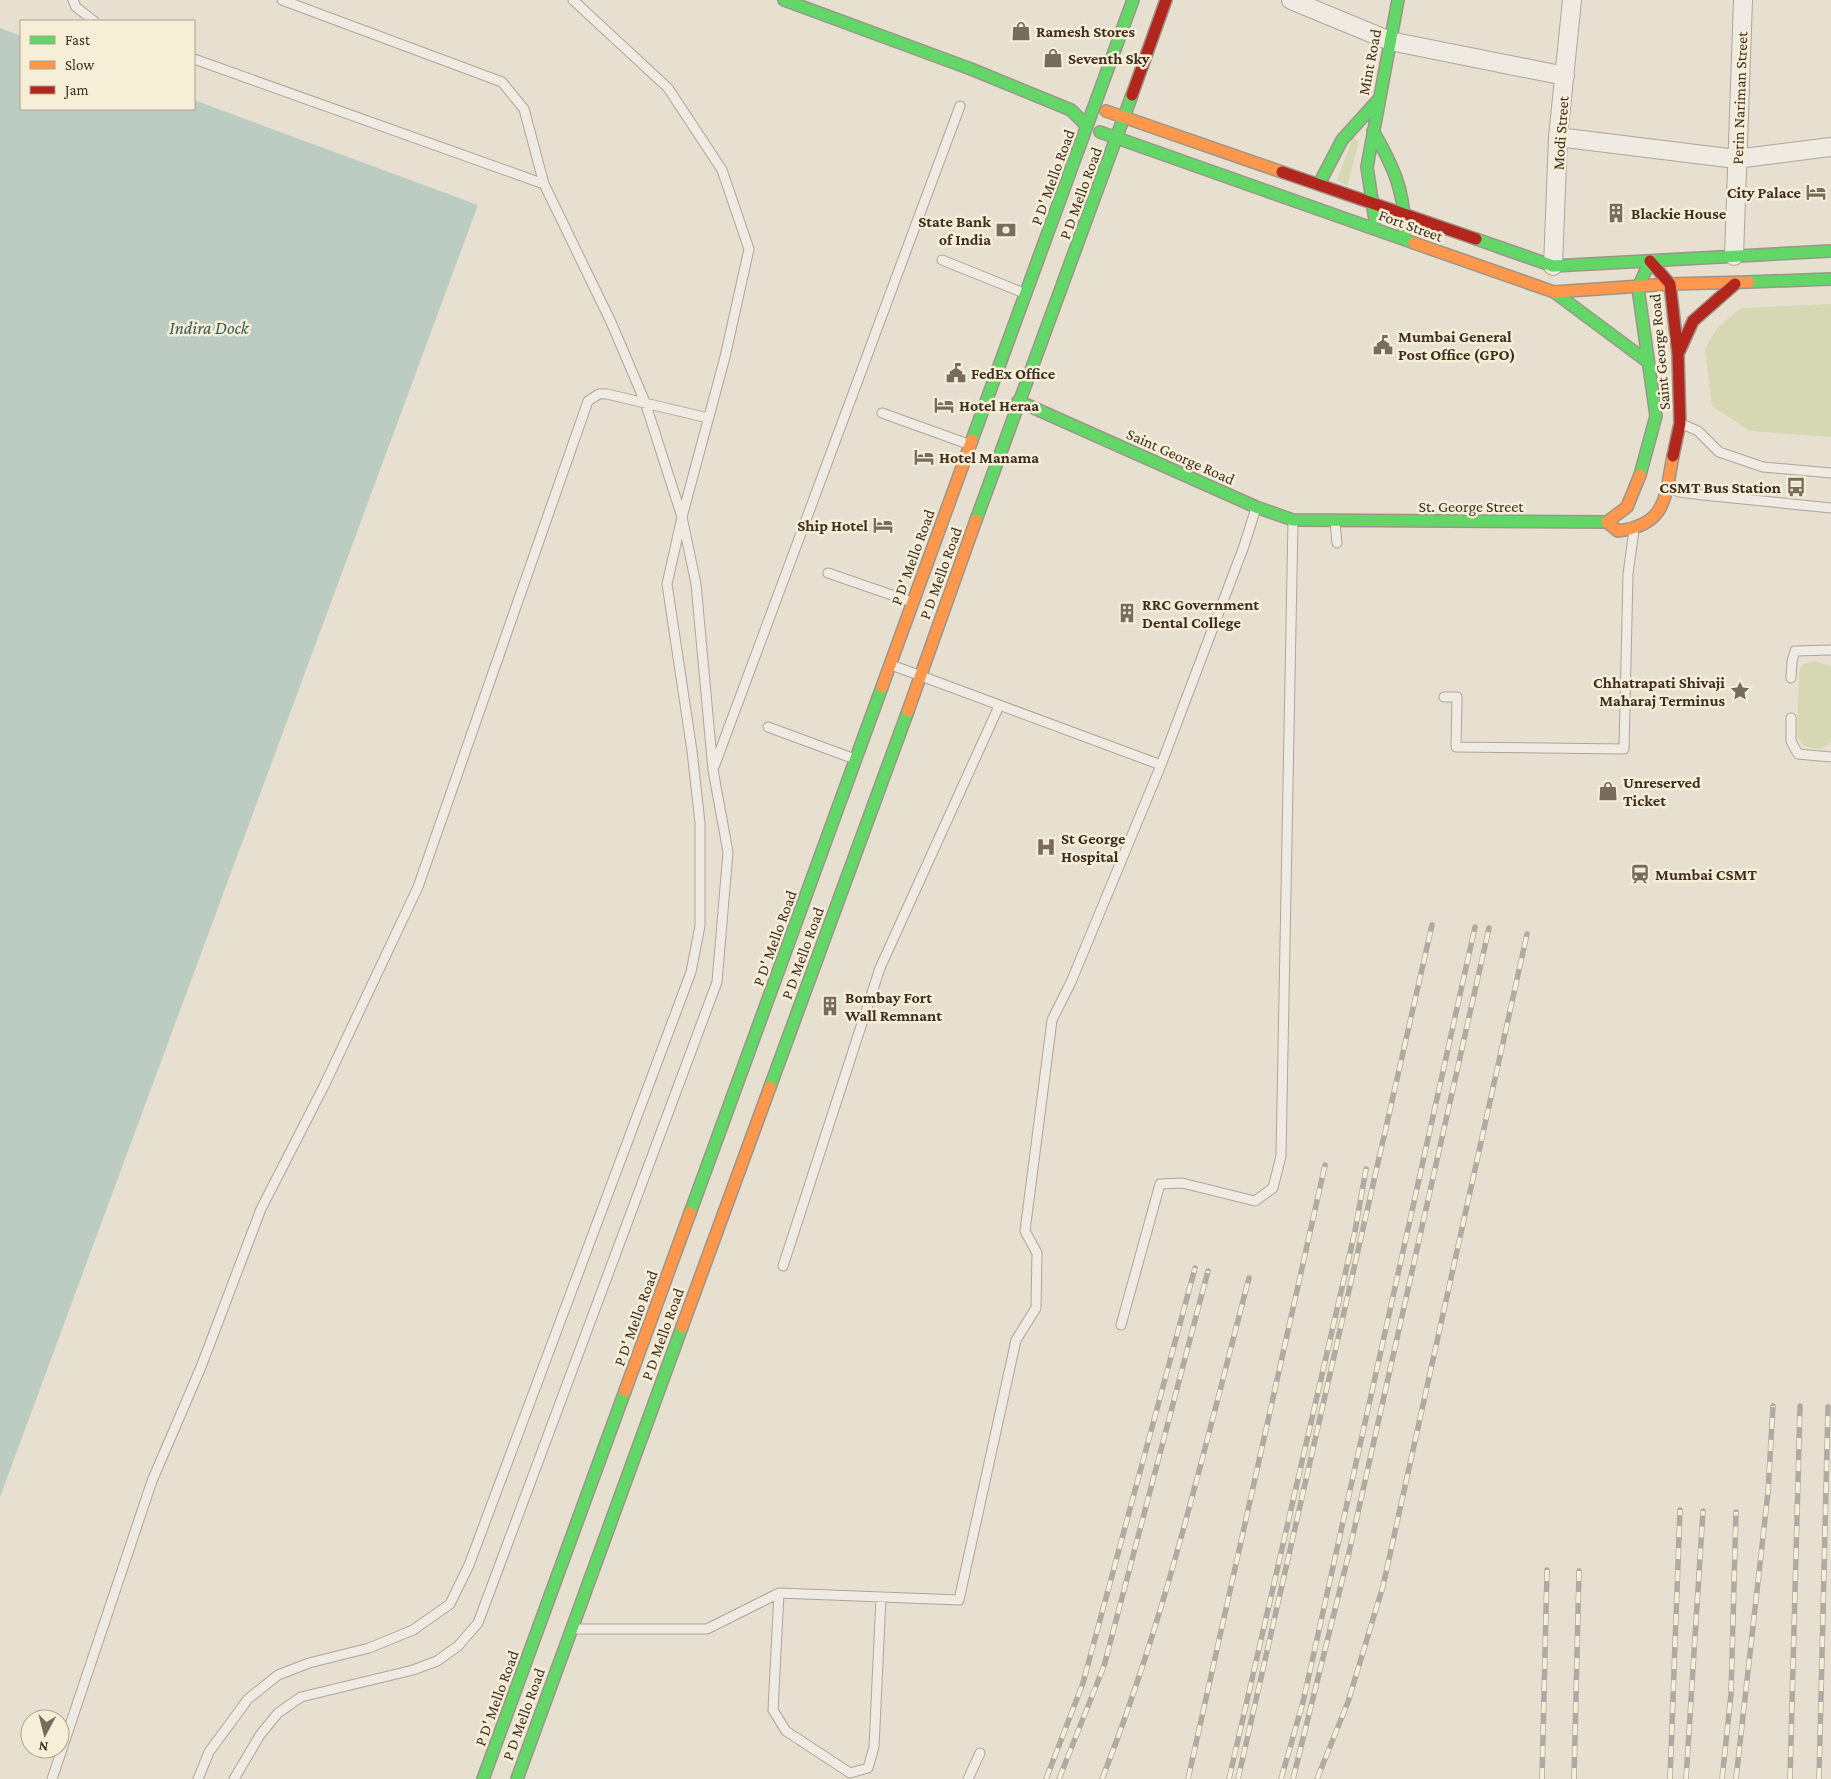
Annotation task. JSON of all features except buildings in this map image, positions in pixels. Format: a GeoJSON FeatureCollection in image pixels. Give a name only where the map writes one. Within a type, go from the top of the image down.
{"type":"FeatureCollection","features":[{"type":"Feature","properties":{"kind":"main road"},"geometry":{"type":"LineString","coordinates":[[784,0],[971,69],[1071,110],[1087,126]]}},
{"type":"Feature","properties":{"kind":"main road","name":"P D' Mello Road"},"geometry":{"type":"LineString","coordinates":[[484,1779],[1133,0]]}},
{"type":"Feature","properties":{"kind":"main road","name":"P D Mello Road"},"geometry":{"type":"LineString","coordinates":[[517,1779],[920,677],[1018,402],[1117,139],[1166,0]]}},
{"type":"Feature","properties":{"kind":"main road","name":"Mint Road"},"geometry":{"type":"LineString","coordinates":[[1377,229],[1367,167],[1372,131],[1398,0]]}},
{"type":"Feature","properties":{"kind":"main road"},"geometry":{"type":"LineString","coordinates":[[1319,184],[1342,140],[1379,99]]}},
{"type":"Feature","properties":{"kind":"main road"},"geometry":{"type":"LineString","coordinates":[[1071,110],[1094,107]]}},
{"type":"Feature","properties":{"kind":"main road","name":"Fort Street"},"geometry":{"type":"LineString","coordinates":[[1094,107],[1319,184],[1372,205],[1405,214],[1554,266],[1831,252]]}},
{"type":"Feature","properties":{"kind":"main road","name":"Fort Street"},"geometry":{"type":"LineString","coordinates":[[1087,126],[1117,139],[1554,292],[1638,288],[1670,284],[1735,284],[1831,279]]}},
{"type":"Feature","properties":{"kind":"main road"},"geometry":{"type":"LineString","coordinates":[[1372,131],[1393,165],[1405,214],[1404,240]]}},
{"type":"Feature","properties":{"kind":"main road","name":"Saint George Road"},"geometry":{"type":"LineString","coordinates":[[1607,522],[1627,507],[1668,419],[1648,362],[1638,288],[1650,261],[1670,284],[1678,354],[1668,419],[1669,488],[1664,504],[1648,523],[1634,529]]}},
{"type":"Feature","properties":{"kind":"main road"},"geometry":{"type":"LineString","coordinates":[[1678,354],[1693,321],[1735,284]]}},
{"type":"Feature","properties":{"kind":"main road"},"geometry":{"type":"LineString","coordinates":[[1554,292],[1648,362]]}},
{"type":"Feature","properties":{"kind":"main road","name":"Saint George Road"},"geometry":{"type":"LineString","coordinates":[[1018,402],[1256,507],[1292,520],[1335,522]]}},
{"type":"Feature","properties":{"kind":"main road","name":"St. George Street"},"geometry":{"type":"LineString","coordinates":[[1335,522],[1607,522]]}},
{"type":"Feature","properties":{"kind":"main road"},"geometry":{"type":"LineString","coordinates":[[1607,522],[1618,531],[1634,529]]}},
{"type":"Feature","properties":{"kind":"street"},"geometry":{"type":"LineString","coordinates":[[1290,0],[1390,41],[1565,76]]}},
{"type":"Feature","properties":{"kind":"street","name":"Modi Street"},"geometry":{"type":"LineString","coordinates":[[1554,266],[1558,137],[1572,0]]}},
{"type":"Feature","properties":{"kind":"street","name":"Perin Nariman Street"},"geometry":{"type":"LineString","coordinates":[[1734,256],[1743,0]]}},
{"type":"Feature","properties":{"kind":"street"},"geometry":{"type":"LineString","coordinates":[[1558,137],[1736,159],[1831,147]]}},
{"type":"Feature","properties":{"kind":"lane"},"geometry":{"type":"LineString","coordinates":[[74,0],[76,7],[93,20]]}},
{"type":"Feature","properties":{"kind":"lane"},"geometry":{"type":"LineString","coordinates":[[234,1779],[260,1735],[278,1713],[302,1697],[413,1670],[437,1660],[458,1646],[478,1623],[716,982],[728,852],[713,770],[699,607],[682,517],[645,402],[611,322],[544,184],[524,109],[502,82],[282,0]]}},
{"type":"Feature","properties":{"kind":"lane"},"geometry":{"type":"LineString","coordinates":[[198,1779],[209,1752],[248,1699],[278,1675],[309,1663],[368,1648],[413,1630],[450,1604],[469,1565],[690,972],[700,926],[700,822],[692,751],[667,584],[749,249],[722,170],[668,88],[573,0]]}},
{"type":"Feature","properties":{"kind":"lane"},"geometry":{"type":"LineString","coordinates":[[195,59],[544,184]]}},
{"type":"Feature","properties":{"kind":"lane"},"geometry":{"type":"LineString","coordinates":[[713,770],[960,106]]}},
{"type":"Feature","properties":{"kind":"lane"},"geometry":{"type":"LineString","coordinates":[[942,260],[1026,294]]}},
{"type":"Feature","properties":{"kind":"lane"},"geometry":{"type":"LineString","coordinates":[[52,1779],[152,1481],[201,1367],[261,1209],[325,1084],[418,887],[588,402],[599,394],[607,394],[708,418]]}},
{"type":"Feature","properties":{"kind":"lane"},"geometry":{"type":"LineString","coordinates":[[882,413],[970,445]]}},
{"type":"Feature","properties":{"kind":"lane"},"geometry":{"type":"LineString","coordinates":[[1668,419],[1698,431],[1718,452],[1764,467],[1831,474]]}},
{"type":"Feature","properties":{"kind":"lane"},"geometry":{"type":"LineString","coordinates":[[1669,488],[1679,492],[1703,496],[1831,508]]}},
{"type":"Feature","properties":{"kind":"lane"},"geometry":{"type":"LineString","coordinates":[[572,1629],[707,1629],[779,1593],[960,1600],[1016,1340],[1036,1308],[1037,1253],[1025,1231],[1052,1020],[1071,982],[1161,765],[1244,546],[1256,507]]}},
{"type":"Feature","properties":{"kind":"lane"},"geometry":{"type":"LineString","coordinates":[[1121,1325],[1160,1184],[1182,1183],[1255,1201],[1273,1188],[1281,1156],[1292,520]]}},
{"type":"Feature","properties":{"kind":"lane"},"geometry":{"type":"LineString","coordinates":[[1335,522],[1336,543]]}},
{"type":"Feature","properties":{"kind":"lane"},"geometry":{"type":"LineString","coordinates":[[1444,697],[1457,697],[1456,747],[1624,749],[1628,574],[1634,529]]}},
{"type":"Feature","properties":{"kind":"lane"},"geometry":{"type":"LineString","coordinates":[[828,573],[912,602]]}},
{"type":"Feature","properties":{"kind":"lane"},"geometry":{"type":"LineString","coordinates":[[1791,678],[1792,660],[1796,651],[1831,650]]}},
{"type":"Feature","properties":{"kind":"lane"},"geometry":{"type":"LineString","coordinates":[[891,665],[1161,765]]}},
{"type":"Feature","properties":{"kind":"lane"},"geometry":{"type":"LineString","coordinates":[[783,1266],[880,968],[999,706]]}},
{"type":"Feature","properties":{"kind":"lane"},"geometry":{"type":"LineString","coordinates":[[1791,718],[1791,742],[1798,754],[1831,757]]}},
{"type":"Feature","properties":{"kind":"lane"},"geometry":{"type":"LineString","coordinates":[[768,727],[857,760]]}},
{"type":"Feature","properties":{"kind":"lane"},"geometry":{"type":"LineString","coordinates":[[779,1593],[773,1710],[786,1731],[850,1773],[868,1768],[874,1747],[881,1597]]}},
{"type":"Feature","properties":{"kind":"lane"},"geometry":{"type":"LineString","coordinates":[[968,1779],[980,1753]]}},
{"type":"Feature","properties":{"kind":"green space"},"geometry":{"type":"Polygon","coordinates":[[[1353,137],[1359,142],[1347,186],[1337,180],[1353,137]]]}},
{"type":"Feature","properties":{"kind":"green space"},"geometry":{"type":"Polygon","coordinates":[[[1831,304],[1831,437],[1750,431],[1712,406],[1705,349],[1717,328],[1741,308],[1831,304]]]}},
{"type":"Feature","properties":{"kind":"green space"},"geometry":{"type":"Polygon","coordinates":[[[1814,661],[1831,666],[1831,742],[1817,749],[1802,745],[1797,734],[1799,673],[1802,665],[1814,661]]]}},
{"type":"Feature","properties":{"kind":"water","name":"Indira Dock"},"geometry":{"type":"Polygon","coordinates":[[[0,28],[20,36],[20,110],[195,110],[195,100],[478,205],[0,1497],[0,28]]]}},
{"type":"Feature","properties":{"kind":"railway"},"geometry":{"type":"LineString","coordinates":[[1238,1779],[1432,925]]}},
{"type":"Feature","properties":{"kind":"railway"},"geometry":{"type":"LineString","coordinates":[[1281,1779],[1303,1702],[1475,927]]}},
{"type":"Feature","properties":{"kind":"railway"},"geometry":{"type":"LineString","coordinates":[[1293,1779],[1348,1557],[1489,928]]}},
{"type":"Feature","properties":{"kind":"railway"},"geometry":{"type":"LineString","coordinates":[[1317,1779],[1348,1702],[1383,1586],[1527,934]]}},
{"type":"Feature","properties":{"kind":"railway"},"geometry":{"type":"LineString","coordinates":[[1188,1779],[1325,1165]]}},
{"type":"Feature","properties":{"kind":"railway"},"geometry":{"type":"LineString","coordinates":[[1229,1779],[1355,1231],[1366,1169]]}},
{"type":"Feature","properties":{"kind":"railway"},"geometry":{"type":"LineString","coordinates":[[1046,1779],[1083,1683],[1195,1268]]}},
{"type":"Feature","properties":{"kind":"railway"},"geometry":{"type":"LineString","coordinates":[[1059,1779],[1104,1666],[1208,1271]]}},
{"type":"Feature","properties":{"kind":"railway"},"geometry":{"type":"LineString","coordinates":[[1102,1779],[1125,1718],[1165,1594],[1249,1278]]}},
{"type":"Feature","properties":{"kind":"railway"},"geometry":{"type":"LineString","coordinates":[[1736,1779],[1768,1492],[1773,1406]]}},
{"type":"Feature","properties":{"kind":"railway"},"geometry":{"type":"LineString","coordinates":[[1790,1779],[1800,1406]]}},
{"type":"Feature","properties":{"kind":"railway"},"geometry":{"type":"LineString","coordinates":[[1819,1779],[1828,1407]]}},
{"type":"Feature","properties":{"kind":"railway"},"geometry":{"type":"LineString","coordinates":[[1670,1779],[1680,1510]]}},
{"type":"Feature","properties":{"kind":"railway"},"geometry":{"type":"LineString","coordinates":[[1686,1779],[1703,1511]]}},
{"type":"Feature","properties":{"kind":"railway"},"geometry":{"type":"LineString","coordinates":[[1722,1779],[1731,1694],[1736,1512]]}},
{"type":"Feature","properties":{"kind":"railway"},"geometry":{"type":"LineString","coordinates":[[1542,1779],[1547,1570]]}},
{"type":"Feature","properties":{"kind":"railway"},"geometry":{"type":"LineString","coordinates":[[1574,1779],[1579,1571]]}},
{"type":"Feature","properties":{"kind":"traffic: fast"},"geometry":{"type":"LineString","coordinates":[[784,0],[971,69],[1071,110],[1087,126]]}},
{"type":"Feature","properties":{"kind":"traffic: fast"},"geometry":{"type":"LineString","coordinates":[[972,440],[1133,0]]}},
{"type":"Feature","properties":{"kind":"traffic: fast"},"geometry":{"type":"LineString","coordinates":[[1375,220],[1367,167],[1398,0]]}},
{"type":"Feature","properties":{"kind":"traffic: fast"},"geometry":{"type":"LineString","coordinates":[[976,520],[1132,95]]}},
{"type":"Feature","properties":{"kind":"traffic: fast"},"geometry":{"type":"LineString","coordinates":[[1319,184],[1342,140],[1379,99]]}},
{"type":"Feature","properties":{"kind":"traffic: fast"},"geometry":{"type":"LineString","coordinates":[[1373,131],[1392,167],[1400,191],[1403,204],[1404,232]]}},
{"type":"Feature","properties":{"kind":"traffic: fast"},"geometry":{"type":"LineString","coordinates":[[1100,132],[1414,243]]}},
{"type":"Feature","properties":{"kind":"traffic: fast"},"geometry":{"type":"LineString","coordinates":[[1476,239],[1553,266],[1831,251]]}},
{"type":"Feature","properties":{"kind":"traffic: fast"},"geometry":{"type":"LineString","coordinates":[[1640,475],[1656,416],[1638,288],[1650,261]]}},
{"type":"Feature","properties":{"kind":"traffic: fast"},"geometry":{"type":"LineString","coordinates":[[1749,282],[1831,279]]}},
{"type":"Feature","properties":{"kind":"traffic: fast"},"geometry":{"type":"LineString","coordinates":[[1554,292],[1648,362]]}},
{"type":"Feature","properties":{"kind":"traffic: fast"},"geometry":{"type":"LineString","coordinates":[[1018,401],[1256,507],[1293,520],[1607,522]]}},
{"type":"Feature","properties":{"kind":"traffic: fast"},"geometry":{"type":"LineString","coordinates":[[690,1213],[882,687]]}},
{"type":"Feature","properties":{"kind":"traffic: fast"},"geometry":{"type":"LineString","coordinates":[[770,1087],[908,711]]}},
{"type":"Feature","properties":{"kind":"traffic: fast"},"geometry":{"type":"LineString","coordinates":[[517,1779],[682,1327]]}},
{"type":"Feature","properties":{"kind":"traffic: fast"},"geometry":{"type":"LineString","coordinates":[[483,1779],[625,1391]]}},
{"type":"Feature","properties":{"kind":"traffic: slow"},"geometry":{"type":"LineString","coordinates":[[1106,111],[1282,172]]}},
{"type":"Feature","properties":{"kind":"traffic: slow"},"geometry":{"type":"LineString","coordinates":[[1414,243],[1554,292],[1670,284],[1749,282]]}},
{"type":"Feature","properties":{"kind":"traffic: slow"},"geometry":{"type":"LineString","coordinates":[[882,687],[972,440]]}},
{"type":"Feature","properties":{"kind":"traffic: slow"},"geometry":{"type":"LineString","coordinates":[[1640,475],[1627,507],[1607,522],[1618,531],[1634,528],[1646,523],[1661,507],[1668,484],[1673,456]]}},
{"type":"Feature","properties":{"kind":"traffic: slow"},"geometry":{"type":"LineString","coordinates":[[908,711],[976,520]]}},
{"type":"Feature","properties":{"kind":"traffic: slow"},"geometry":{"type":"LineString","coordinates":[[682,1327],[770,1087]]}},
{"type":"Feature","properties":{"kind":"traffic: slow"},"geometry":{"type":"LineString","coordinates":[[625,1391],[690,1213]]}},
{"type":"Feature","properties":{"kind":"traffic: jam"},"geometry":{"type":"LineString","coordinates":[[1132,95],[1166,0]]}},
{"type":"Feature","properties":{"kind":"traffic: jam"},"geometry":{"type":"LineString","coordinates":[[1282,172],[1476,239]]}},
{"type":"Feature","properties":{"kind":"traffic: jam"},"geometry":{"type":"LineString","coordinates":[[1650,261],[1670,284],[1678,354],[1680,423],[1673,456]]}},
{"type":"Feature","properties":{"kind":"traffic: jam"},"geometry":{"type":"LineString","coordinates":[[1678,354],[1693,321],[1735,284]]}},
{"type":"Feature","properties":{"kind":"place","name":"Ramesh Stores"},"geometry":{"type":"Point","coordinates":[1021,31]}},
{"type":"Feature","properties":{"kind":"place","name":"Seventh Sky"},"geometry":{"type":"Point","coordinates":[1053,58]}},
{"type":"Feature","properties":{"kind":"place","name":"City Palace"},"geometry":{"type":"Point","coordinates":[1816,192]}},
{"type":"Feature","properties":{"kind":"place","name":"Blackie House"},"geometry":{"type":"Point","coordinates":[1616,213]}},
{"type":"Feature","properties":{"kind":"place","name":"State Bank of India"},"geometry":{"type":"Point","coordinates":[1006,230]}},
{"type":"Feature","properties":{"kind":"place","name":"Mumbai General Post Office (GPO)"},"geometry":{"type":"Point","coordinates":[1383,345]}},
{"type":"Feature","properties":{"kind":"place","name":"FedEx Office"},"geometry":{"type":"Point","coordinates":[956,373]}},
{"type":"Feature","properties":{"kind":"place","name":"Hotel Heraa"},"geometry":{"type":"Point","coordinates":[944,405]}},
{"type":"Feature","properties":{"kind":"place","name":"Hotel Manama"},"geometry":{"type":"Point","coordinates":[924,457]}},
{"type":"Feature","properties":{"kind":"place","name":"CSMT Bus Station"},"geometry":{"type":"Point","coordinates":[1796,487]}},
{"type":"Feature","properties":{"kind":"place","name":"Ship Hotel"},"geometry":{"type":"Point","coordinates":[883,525]}},
{"type":"Feature","properties":{"kind":"place","name":"RRC Government Dental College"},"geometry":{"type":"Point","coordinates":[1127,613]}},
{"type":"Feature","properties":{"kind":"place","name":"Chhatrapati Shivaji Maharaj Terminus"},"geometry":{"type":"Point","coordinates":[1740,691]}},
{"type":"Feature","properties":{"kind":"place","name":"Unreserved Ticket"},"geometry":{"type":"Point","coordinates":[1608,791]}},
{"type":"Feature","properties":{"kind":"place","name":"St George Hospital"},"geometry":{"type":"Point","coordinates":[1046,847]}},
{"type":"Feature","properties":{"kind":"place","name":"Mumbai CSMT"},"geometry":{"type":"Point","coordinates":[1640,874]}},
{"type":"Feature","properties":{"kind":"place","name":"Bombay Fort Wall Remnant"},"geometry":{"type":"Point","coordinates":[830,1006]}}]}
